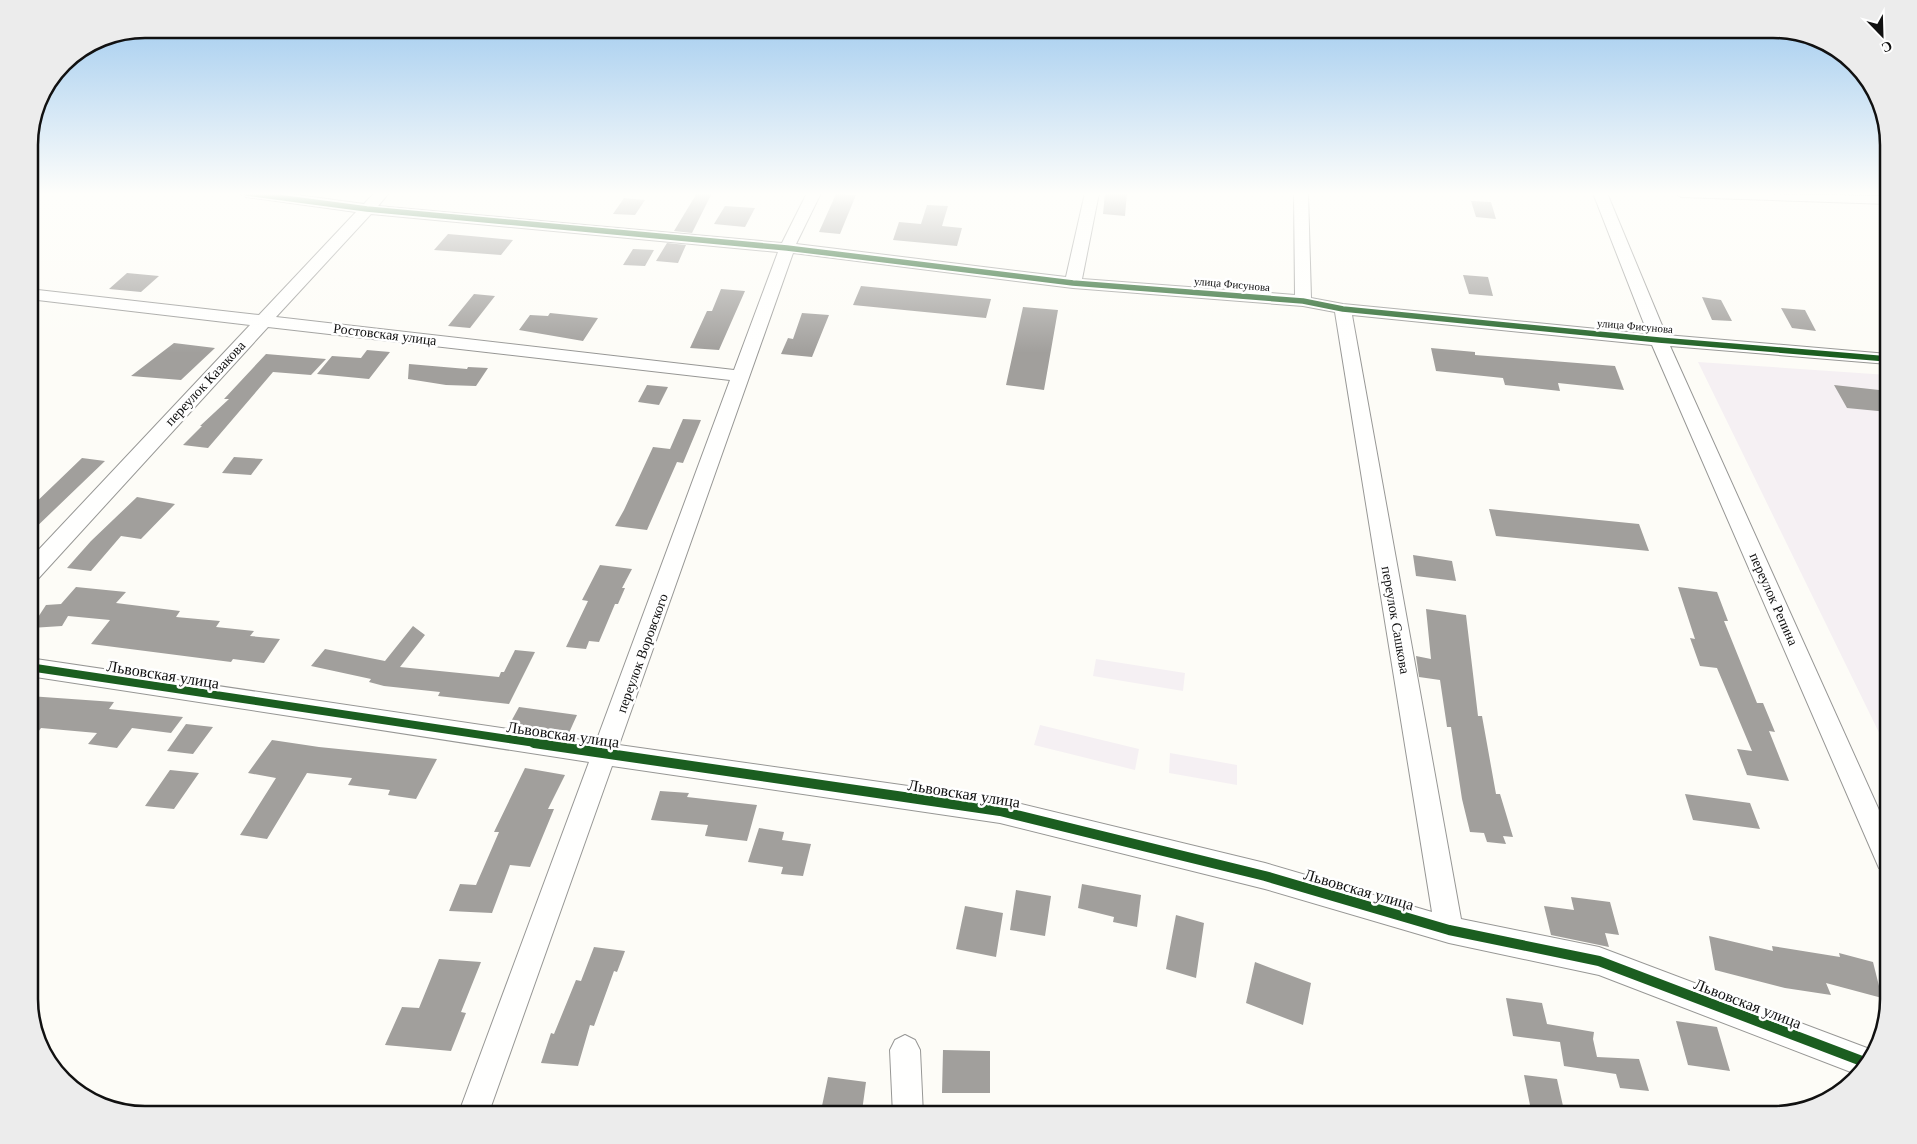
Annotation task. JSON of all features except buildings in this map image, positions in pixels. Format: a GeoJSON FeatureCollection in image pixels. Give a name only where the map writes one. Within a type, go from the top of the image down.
{"type":"FeatureCollection","features":[{"type":"Feature","properties":{"kind":"street","name":"переулок Казакова"},"geometry":{"type":"LineString","coordinates":[[38,564],[332,246]]}},
{"type":"Feature","properties":{"kind":"street","name":"улица Фисунова"},"geometry":{"type":"LineString","coordinates":[[770,246],[1073,283],[1303,301],[1343,309],[1659,340],[1879,358]]}},
{"type":"Feature","properties":{"kind":"street"},"geometry":{"type":"LineString","coordinates":[[1073,283],[1081,246]]}},
{"type":"Feature","properties":{"kind":"street"},"geometry":{"type":"LineString","coordinates":[[1302,246],[1303,301]]}},
{"type":"Feature","properties":{"kind":"street","name":"переулок Репина"},"geometry":{"type":"LineString","coordinates":[[1621,246],[1659,340],[1880,840]]}},
{"type":"Feature","properties":{"kind":"street","name":"переулок Воровского"},"geometry":{"type":"LineString","coordinates":[[476,1106],[787,248]]}},
{"type":"Feature","properties":{"kind":"street","name":"Ростовская улица"},"geometry":{"type":"LineString","coordinates":[[38,295],[741,376]]}},
{"type":"Feature","properties":{"kind":"street","name":"переулок Сашкова"},"geometry":{"type":"LineString","coordinates":[[1343,309],[1449,930]]}},
{"type":"Feature","properties":{"kind":"street","name":"Львовская улица"},"geometry":{"type":"LineString","coordinates":[[38,668],[605,754],[1000,811],[1265,876],[1449,930],[1599,961],[1860,1060]]}},
{"type":"Feature","properties":{"kind":"street"},"geometry":{"type":"LineString","coordinates":[[905,1050],[908,1106]]}},
{"type":"Feature","properties":{"kind":"shaded area"},"geometry":{"type":"Polygon","coordinates":[[[1698,362],[1879,374],[1880,734],[1698,362]]]}},
{"type":"Feature","properties":{"kind":"shaded area"},"geometry":{"type":"Polygon","coordinates":[[[1096,659],[1185,673],[1183,691],[1093,676],[1096,659]]]}},
{"type":"Feature","properties":{"kind":"shaded area"},"geometry":{"type":"Polygon","coordinates":[[[1040,725],[1139,749],[1135,770],[1034,745],[1040,725]]]}},
{"type":"Feature","properties":{"kind":"shaded area"},"geometry":{"type":"Polygon","coordinates":[[[1170,753],[1237,765],[1237,785],[1169,773],[1170,753]]]}},
{"type":"Feature","properties":{"kind":"cycle path"},"geometry":{"type":"LineString","coordinates":[[770,246],[1073,283],[1303,301],[1343,309],[1659,340],[1879,358]]}},
{"type":"Feature","properties":{"kind":"cycle path"},"geometry":{"type":"LineString","coordinates":[[38,668],[605,754],[1000,811],[1265,876],[1449,930],[1599,961],[1860,1060]]}}]}
